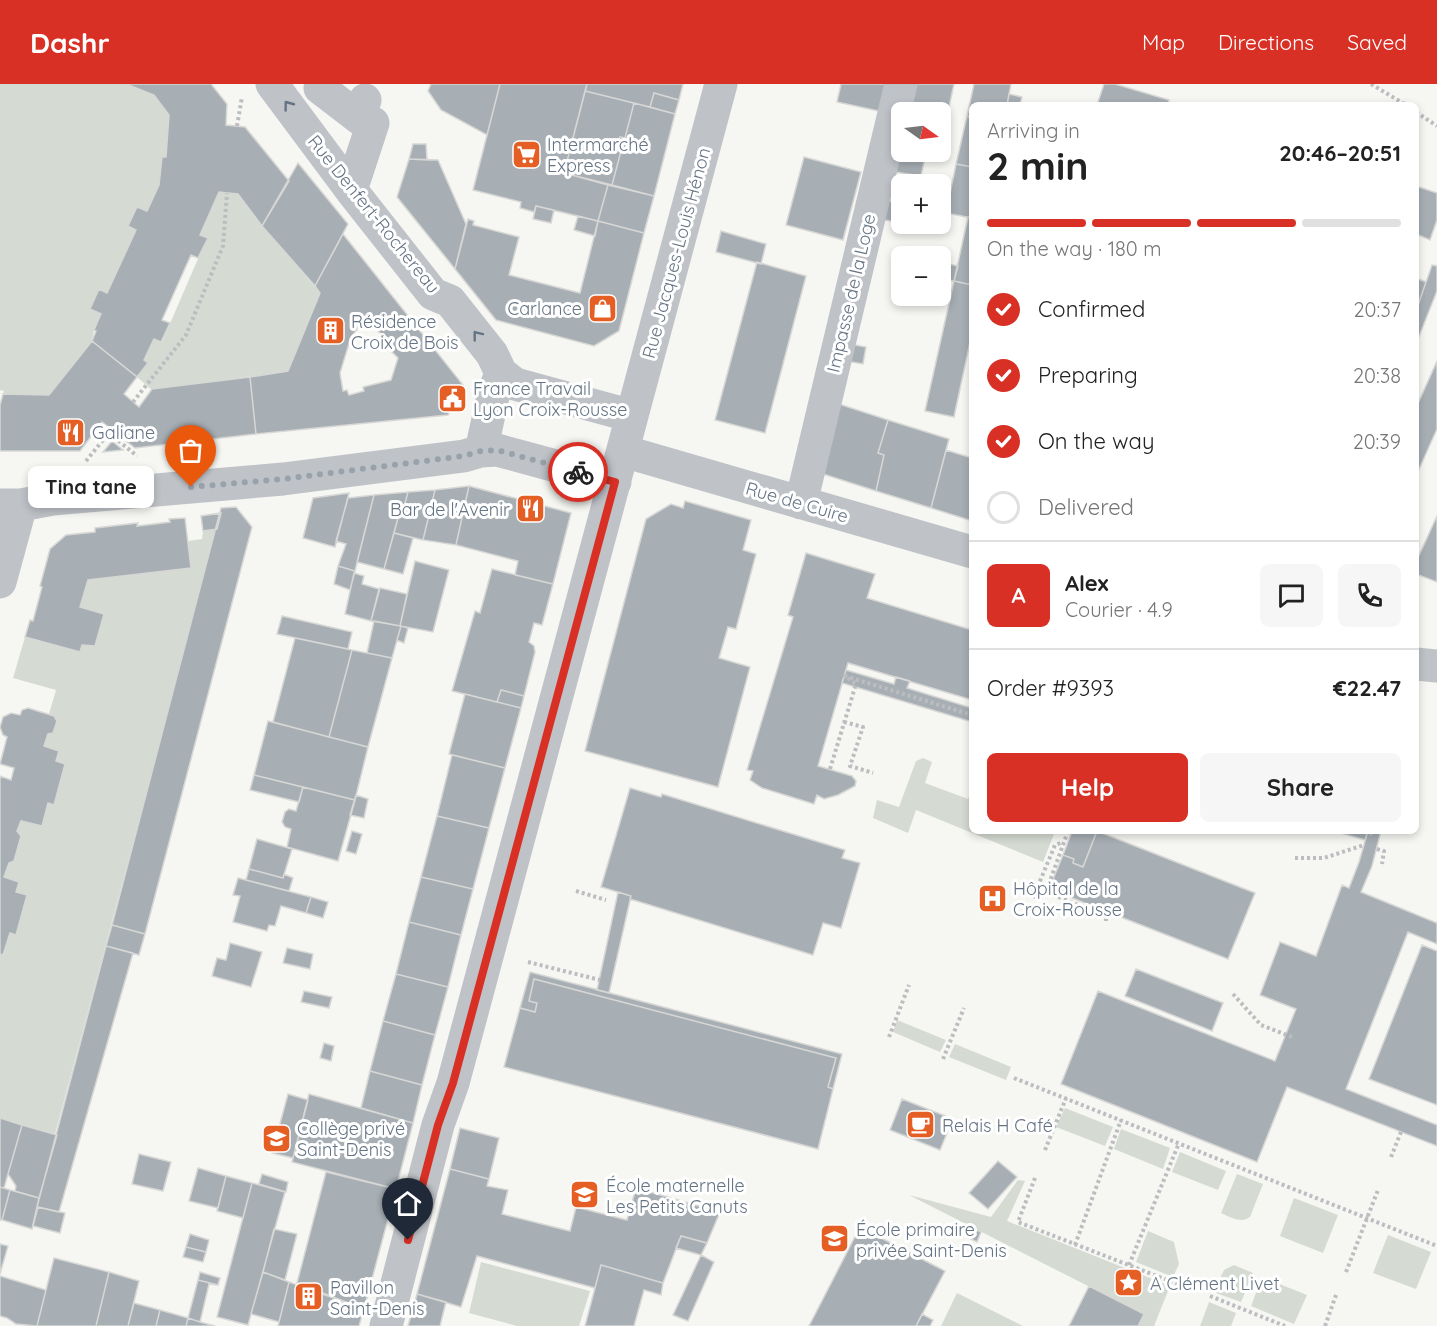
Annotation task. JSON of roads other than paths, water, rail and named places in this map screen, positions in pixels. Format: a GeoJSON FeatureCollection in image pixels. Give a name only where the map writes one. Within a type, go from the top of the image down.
{"type":"FeatureCollection","features":[{"type":"Feature","properties":{"kind":"street","name":"Rue Jacques-Louis Hénon"},"geometry":{"type":"LineString","coordinates":[[386,1326],[438,1125],[453,1083],[721,84]]}},
{"type":"Feature","properties":{"kind":"street","name":"Impasse de la Loge"},"geometry":{"type":"LineString","coordinates":[[801,503],[901,84]]}},
{"type":"Feature","properties":{"kind":"street","name":"Rue Denfert-Rochereau"},"geometry":{"type":"LineString","coordinates":[[258,86],[351,190],[433,294],[450,301],[492,354],[501,373]]}},
{"type":"Feature","properties":{"kind":"street"},"geometry":{"type":"LineString","coordinates":[[320,88],[366,114],[351,190]]}},
{"type":"Feature","properties":{"kind":"street"},"geometry":{"type":"LineString","coordinates":[[481,451],[491,402],[501,373],[515,384],[632,416]]}},
{"type":"Feature","properties":{"kind":"street","name":"Rue de Cuire"},"geometry":{"type":"LineString","coordinates":[[10,505],[283,479],[497,450],[619,466],[801,503],[969,551]]}},
{"type":"Feature","properties":{"kind":"street"},"geometry":{"type":"LineString","coordinates":[[0,582],[10,505]]}},
{"type":"Feature","properties":{"kind":"street"},"geometry":{"type":"LineString","coordinates":[[1419,664],[1437,666]]}},
{"type":"Feature","properties":{"kind":"place","name":"Intermarché Express"},"geometry":{"type":"Point","coordinates":[526,154]}},
{"type":"Feature","properties":{"kind":"place","name":"Carlance"},"geometry":{"type":"Point","coordinates":[603,308]}},
{"type":"Feature","properties":{"kind":"place","name":"Résidence Croix de Bois"},"geometry":{"type":"Point","coordinates":[330,331]}},
{"type":"Feature","properties":{"kind":"place","name":"France Travail Lyon Croix-Rousse"},"geometry":{"type":"Point","coordinates":[452,398]}},
{"type":"Feature","properties":{"kind":"place","name":"Galiane"},"geometry":{"type":"Point","coordinates":[71,432]}},
{"type":"Feature","properties":{"kind":"place","name":"Tina tane"},"geometry":{"type":"Point","coordinates":[191,487]}},
{"type":"Feature","properties":{"kind":"place","name":"Bar de l'Avenir"},"geometry":{"type":"Point","coordinates":[531,509]}},
{"type":"Feature","properties":{"kind":"place","name":"Hôpital de la Croix-Rousse"},"geometry":{"type":"Point","coordinates":[992,898]}},
{"type":"Feature","properties":{"kind":"place","name":"Relais H Café"},"geometry":{"type":"Point","coordinates":[921,1125]}},
{"type":"Feature","properties":{"kind":"place","name":"Collège privé Saint-Denis"},"geometry":{"type":"Point","coordinates":[276,1138]}},
{"type":"Feature","properties":{"kind":"place","name":"École maternelle Les Petits Canuts"},"geometry":{"type":"Point","coordinates":[585,1195]}},
{"type":"Feature","properties":{"kind":"place","name":"École primaire privée Saint-Denis"},"geometry":{"type":"Point","coordinates":[835,1239]}},
{"type":"Feature","properties":{"kind":"place","name":"A Clément Livet"},"geometry":{"type":"Point","coordinates":[1129,1283]}},
{"type":"Feature","properties":{"kind":"place","name":"Pavillon Saint-Denis"},"geometry":{"type":"Point","coordinates":[309,1297]}}]}
